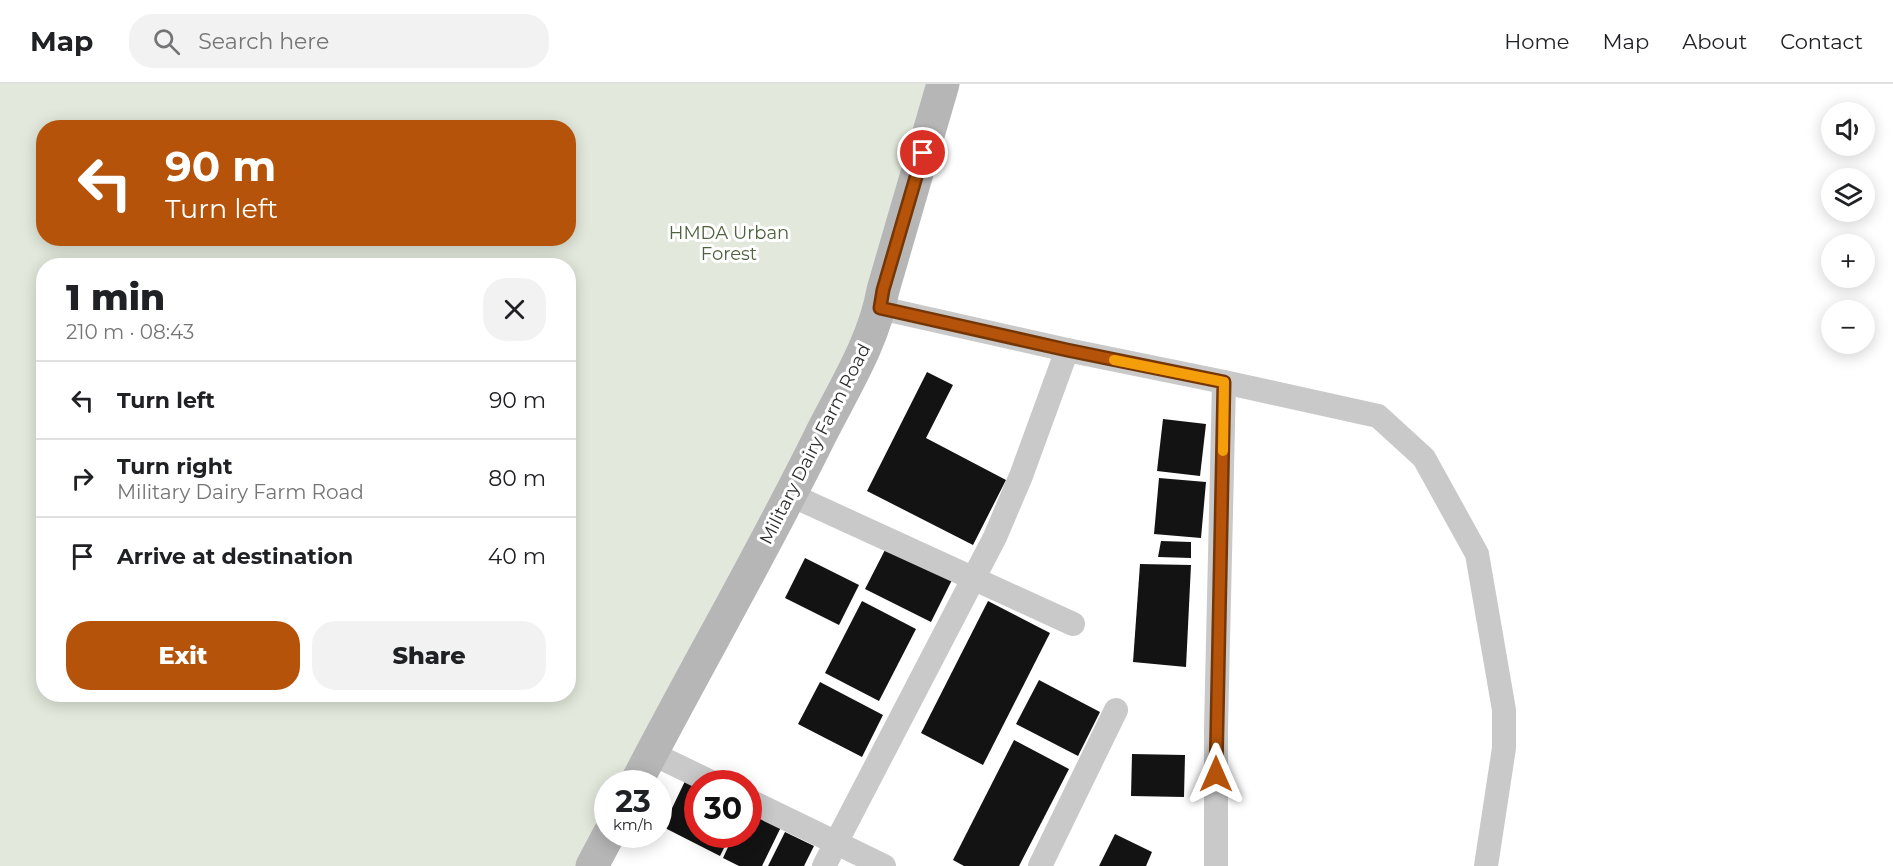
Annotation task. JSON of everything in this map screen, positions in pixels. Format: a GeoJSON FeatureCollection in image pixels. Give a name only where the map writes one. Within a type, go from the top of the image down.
{"type":"FeatureCollection","features":[{"type":"Feature","properties":{"kind":"main road","name":"Military Dairy Farm Road"},"geometry":{"type":"LineString","coordinates":[[642,770],[791,495],[865,346],[880,308],[883,290],[943,84]]}},
{"type":"Feature","properties":{"kind":"main road"},"geometry":{"type":"LineString","coordinates":[[592,866],[602,848]]}},
{"type":"Feature","properties":{"kind":"street"},"geometry":{"type":"LineString","coordinates":[[880,308],[1378,416],[1424,458],[1478,554],[1504,710],[1504,748],[1486,866]]}},
{"type":"Feature","properties":{"kind":"street"},"geometry":{"type":"LineString","coordinates":[[824,866],[995,537],[1021,476],[1067,350]]}},
{"type":"Feature","properties":{"kind":"street"},"geometry":{"type":"LineString","coordinates":[[1216,866],[1216,728],[1224,382]]}},
{"type":"Feature","properties":{"kind":"street"},"geometry":{"type":"LineString","coordinates":[[791,495],[1073,624]]}},
{"type":"Feature","properties":{"kind":"street"},"geometry":{"type":"LineString","coordinates":[[1040,866],[1116,710]]}},
{"type":"Feature","properties":{"kind":"street"},"geometry":{"type":"LineString","coordinates":[[651,753],[686,770]]}},
{"type":"Feature","properties":{"kind":"street"},"geometry":{"type":"LineString","coordinates":[[762,807],[884,866]]}},
{"type":"Feature","properties":{"kind":"green space","name":"HMDA Urban Forest"},"geometry":{"type":"Polygon","coordinates":[[[0,84],[931,84],[876,312],[648,770],[594,770],[594,848],[604,848],[598,866],[0,866],[0,84]]]}},
{"type":"Feature","properties":{"kind":"building"},"geometry":{"type":"Polygon","coordinates":[[[927,372],[953,385],[926,438],[1006,480],[973,545],[867,491],[927,372]]]}},
{"type":"Feature","properties":{"kind":"building"},"geometry":{"type":"Polygon","coordinates":[[[1163,419],[1206,424],[1200,476],[1157,471],[1163,419]]]}},
{"type":"Feature","properties":{"kind":"building"},"geometry":{"type":"Polygon","coordinates":[[[1159,478],[1206,482],[1201,538],[1154,534],[1159,478]]]}},
{"type":"Feature","properties":{"kind":"building"},"geometry":{"type":"Polygon","coordinates":[[[1161,541],[1191,542],[1191,558],[1158,557],[1161,541]]]}},
{"type":"Feature","properties":{"kind":"building"},"geometry":{"type":"Polygon","coordinates":[[[888,544],[953,578],[931,622],[865,589],[888,544]]]}},
{"type":"Feature","properties":{"kind":"building"},"geometry":{"type":"Polygon","coordinates":[[[805,558],[859,585],[839,625],[785,598],[805,558]]]}},
{"type":"Feature","properties":{"kind":"building"},"geometry":{"type":"Polygon","coordinates":[[[1140,564],[1191,565],[1186,667],[1133,662],[1140,564]]]}},
{"type":"Feature","properties":{"kind":"building"},"geometry":{"type":"Polygon","coordinates":[[[862,601],[916,629],[879,701],[825,673],[862,601]]]}},
{"type":"Feature","properties":{"kind":"building"},"geometry":{"type":"Polygon","coordinates":[[[988,601],[1050,633],[983,765],[921,733],[988,601]]]}},
{"type":"Feature","properties":{"kind":"building"},"geometry":{"type":"Polygon","coordinates":[[[1039,680],[1100,712],[1078,756],[1016,724],[1039,680]]]}},
{"type":"Feature","properties":{"kind":"building"},"geometry":{"type":"Polygon","coordinates":[[[820,682],[883,715],[862,757],[798,724],[820,682]]]}},
{"type":"Feature","properties":{"kind":"building"},"geometry":{"type":"Polygon","coordinates":[[[1014,740],[1069,769],[1019,866],[964,866],[953,860],[1014,740]]]}},
{"type":"Feature","properties":{"kind":"building"},"geometry":{"type":"Polygon","coordinates":[[[1132,754],[1185,755],[1184,797],[1131,796],[1132,754]]]}},
{"type":"Feature","properties":{"kind":"building"},"geometry":{"type":"Polygon","coordinates":[[[684,783],[684,838],[672,832],[672,808],[684,783]]]}},
{"type":"Feature","properties":{"kind":"building"},"geometry":{"type":"Polygon","coordinates":[[[762,818],[781,827],[762,866],[739,866],[723,858],[728,848],[762,848],[762,818]]]}},
{"type":"Feature","properties":{"kind":"building"},"geometry":{"type":"Polygon","coordinates":[[[785,832],[814,846],[804,866],[768,866],[785,832]]]}},
{"type":"Feature","properties":{"kind":"building"},"geometry":{"type":"Polygon","coordinates":[[[1115,834],[1152,852],[1146,866],[1099,866],[1115,834]]]}},
{"type":"Feature","properties":{"kind":"building"},"geometry":{"type":"Polygon","coordinates":[[[704,848],[724,848],[720,856],[704,848]]]}},
{"type":"Feature","properties":{"kind":"slow traffic"},"geometry":{"type":"LineString","coordinates":[[1114,360],[1224,382],[1223,451]]}},
{"type":"Feature","properties":{"kind":"route"},"geometry":{"type":"LineString","coordinates":[[923,153],[883,290],[880,308],[1224,382],[1216,774]]}}]}
